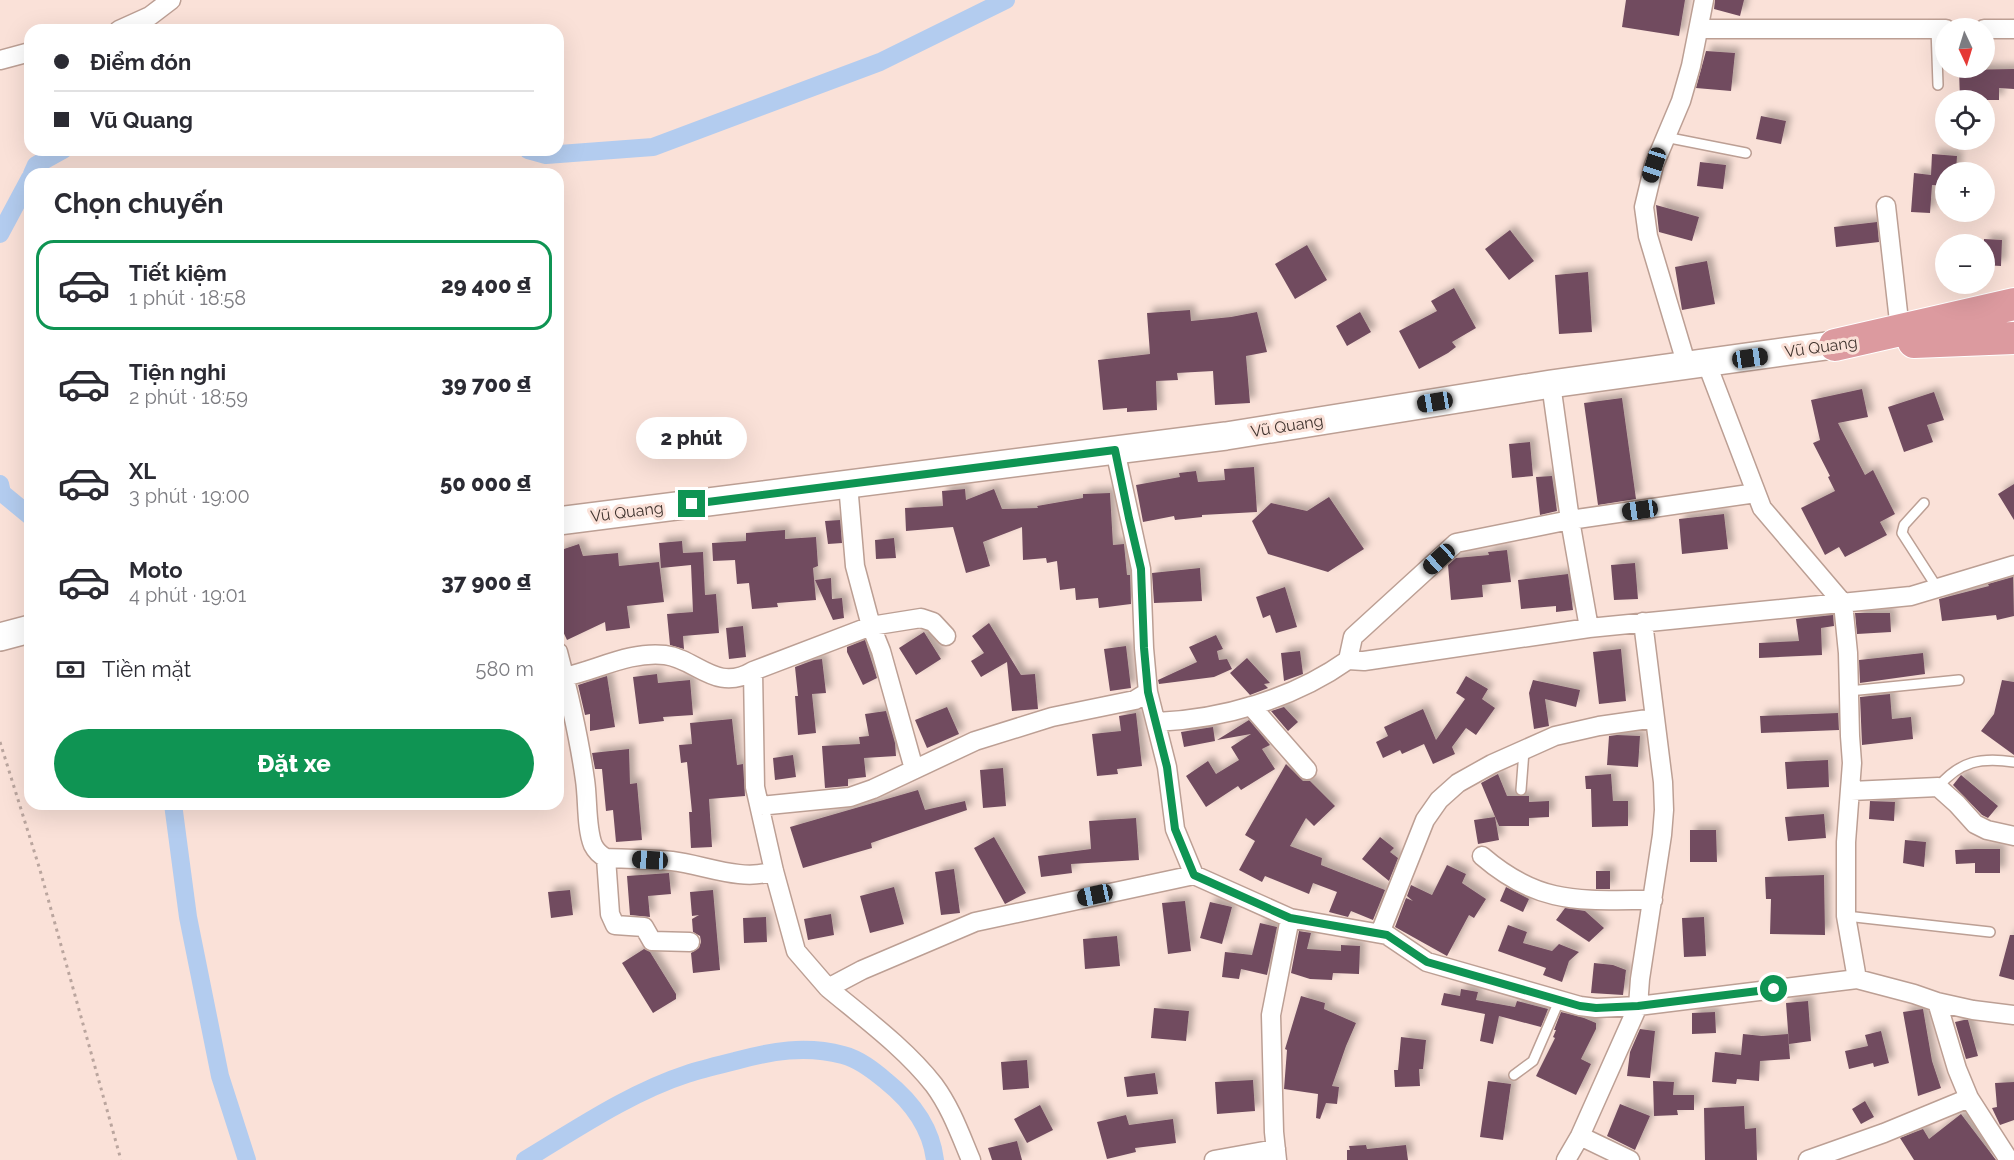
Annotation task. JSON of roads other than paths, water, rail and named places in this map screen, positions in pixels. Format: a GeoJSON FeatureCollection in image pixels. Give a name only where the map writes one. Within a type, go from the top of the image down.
{"type":"FeatureCollection","features":[{"type":"Feature","properties":{"kind":"highway"},"geometry":{"type":"LineString","coordinates":[[1835,345],[2014,304]]}},
{"type":"Feature","properties":{"kind":"highway"},"geometry":{"type":"LineString","coordinates":[[1835,345],[2014,338]]}},
{"type":"Feature","properties":{"kind":"main road","name":"Vũ Quang"},"geometry":{"type":"LineString","coordinates":[[564,520],[1226,436],[1551,384],[2014,318]]}},
{"type":"Feature","properties":{"kind":"main road"},"geometry":{"type":"LineString","coordinates":[[0,637],[24,631]]}},
{"type":"Feature","properties":{"kind":"street"},"geometry":{"type":"LineString","coordinates":[[132,24],[150,16],[171,0]]}},
{"type":"Feature","properties":{"kind":"street"},"geometry":{"type":"LineString","coordinates":[[1704,0],[1691,66],[1681,101],[1649,179],[1644,207],[1645,220],[1648,236],[1697,365],[1762,508],[1843,603],[1852,763],[1846,842],[1846,916],[1857,979]]}},
{"type":"Feature","properties":{"kind":"street"},"geometry":{"type":"LineString","coordinates":[[1699,28],[1935,28]]}},
{"type":"Feature","properties":{"kind":"street"},"geometry":{"type":"LineString","coordinates":[[1995,29],[2014,29]]}},
{"type":"Feature","properties":{"kind":"street"},"geometry":{"type":"LineString","coordinates":[[0,60],[24,54]]}},
{"type":"Feature","properties":{"kind":"street"},"geometry":{"type":"LineString","coordinates":[[1886,206],[1900,330]]}},
{"type":"Feature","properties":{"kind":"street"},"geometry":{"type":"LineString","coordinates":[[1551,384],[1570,520],[1589,628]]}},
{"type":"Feature","properties":{"kind":"street"},"geometry":{"type":"LineString","coordinates":[[1115,450],[1141,569],[1143,637],[1148,692],[1167,767],[1175,829],[1194,875]]}},
{"type":"Feature","properties":{"kind":"street"},"geometry":{"type":"LineString","coordinates":[[849,484],[855,566],[914,769]]}},
{"type":"Feature","properties":{"kind":"street"},"geometry":{"type":"LineString","coordinates":[[1348,660],[1353,637],[1456,543],[1570,520],[1756,494]]}},
{"type":"Feature","properties":{"kind":"street"},"geometry":{"type":"LineString","coordinates":[[1156,722],[1179,722],[1209,717],[1251,706],[1321,677],[1348,660],[1364,661],[1589,628],[1911,596],[1938,590],[2014,565]]}},
{"type":"Feature","properties":{"kind":"street"},"geometry":{"type":"LineString","coordinates":[[774,871],[747,875],[672,861],[606,858],[599,855],[590,833],[588,797],[581,751],[564,677],[627,658],[665,655],[678,658],[717,677],[742,676],[871,626],[921,618],[933,622],[946,636]]}},
{"type":"Feature","properties":{"kind":"street"},"geometry":{"type":"LineString","coordinates":[[1566,1160],[1580,1136],[1638,1006],[1664,810],[1663,782],[1643,622]]}},
{"type":"Feature","properties":{"kind":"street"},"geometry":{"type":"LineString","coordinates":[[753,671],[755,787],[795,951],[828,988],[898,1047],[934,1085],[955,1119],[971,1160]]}},
{"type":"Feature","properties":{"kind":"street"},"geometry":{"type":"LineString","coordinates":[[760,806],[850,797],[873,789],[975,741],[1052,717],[1135,700],[1148,692]]}},
{"type":"Feature","properties":{"kind":"street"},"geometry":{"type":"LineString","coordinates":[[1251,706],[1307,770]]}},
{"type":"Feature","properties":{"kind":"street"},"geometry":{"type":"LineString","coordinates":[[1380,933],[1422,827],[1439,800],[1458,783],[1543,740],[1568,732],[1655,718]]}},
{"type":"Feature","properties":{"kind":"street"},"geometry":{"type":"LineString","coordinates":[[1851,791],[1938,787],[1958,804],[1975,824],[1987,830],[2014,836]]}},
{"type":"Feature","properties":{"kind":"street"},"geometry":{"type":"LineString","coordinates":[[1482,856],[1515,881],[1549,895],[1585,900],[1653,900]]}},
{"type":"Feature","properties":{"kind":"street"},"geometry":{"type":"LineString","coordinates":[[606,858],[610,914],[615,925],[644,927],[652,941],[690,942]]}},
{"type":"Feature","properties":{"kind":"street"},"geometry":{"type":"LineString","coordinates":[[828,988],[862,970],[975,921],[1194,875],[1290,918],[1387,935],[1427,962],[1515,986],[1559,1001],[1596,1008],[1638,1006],[1857,979],[1936,1002],[1973,1010],[2014,1015]]}},
{"type":"Feature","properties":{"kind":"street"},"geometry":{"type":"LineString","coordinates":[[1214,1160],[1276,1155],[1270,1025],[1276,983],[1290,918]]}},
{"type":"Feature","properties":{"kind":"street"},"geometry":{"type":"LineString","coordinates":[[1936,1002],[1956,1069],[1969,1098],[2009,1160]]}},
{"type":"Feature","properties":{"kind":"street"},"geometry":{"type":"LineString","coordinates":[[1808,1160],[1884,1133],[1969,1098]]}},
{"type":"Feature","properties":{"kind":"street"},"geometry":{"type":"LineString","coordinates":[[1580,1136],[1630,1160]]}},
{"type":"Feature","properties":{"kind":"lane"},"geometry":{"type":"LineString","coordinates":[[1938,78],[1938,85]]}},
{"type":"Feature","properties":{"kind":"lane"},"geometry":{"type":"LineString","coordinates":[[1665,137],[1746,153]]}},
{"type":"Feature","properties":{"kind":"lane"},"geometry":{"type":"LineString","coordinates":[[1924,503],[1904,525],[1902,533],[1903,538],[1938,590]]}},
{"type":"Feature","properties":{"kind":"lane"},"geometry":{"type":"LineString","coordinates":[[1849,691],[1959,680]]}},
{"type":"Feature","properties":{"kind":"lane"},"geometry":{"type":"LineString","coordinates":[[1521,790],[1521,761],[1524,749]]}},
{"type":"Feature","properties":{"kind":"lane"},"geometry":{"type":"LineString","coordinates":[[1938,787],[1954,770],[1971,763],[1996,759],[2014,762]]}},
{"type":"Feature","properties":{"kind":"lane"},"geometry":{"type":"LineString","coordinates":[[1846,916],[1990,932]]}},
{"type":"Feature","properties":{"kind":"lane"},"geometry":{"type":"LineString","coordinates":[[1514,1075],[1533,1061],[1559,1001]]}},
{"type":"Feature","properties":{"kind":"waterway"},"geometry":{"type":"LineString","coordinates":[[564,154],[653,147],[880,62],[1006,0]]}},
{"type":"Feature","properties":{"kind":"waterway"},"geometry":{"type":"LineString","coordinates":[[35,168],[52,156]]}},
{"type":"Feature","properties":{"kind":"waterway"},"geometry":{"type":"LineString","coordinates":[[0,234],[24,189]]}},
{"type":"Feature","properties":{"kind":"waterway"},"geometry":{"type":"LineString","coordinates":[[0,484],[2,493],[24,511]]}},
{"type":"Feature","properties":{"kind":"waterway"},"geometry":{"type":"LineString","coordinates":[[174,810],[188,917],[220,1076],[247,1160]]}},
{"type":"Feature","properties":{"kind":"waterway"},"geometry":{"type":"LineString","coordinates":[[525,1160],[604,1112],[666,1082],[699,1070],[748,1057],[789,1050],[829,1052],[855,1059],[866,1065],[904,1097],[911,1106],[929,1137],[935,1160]]}}]}
